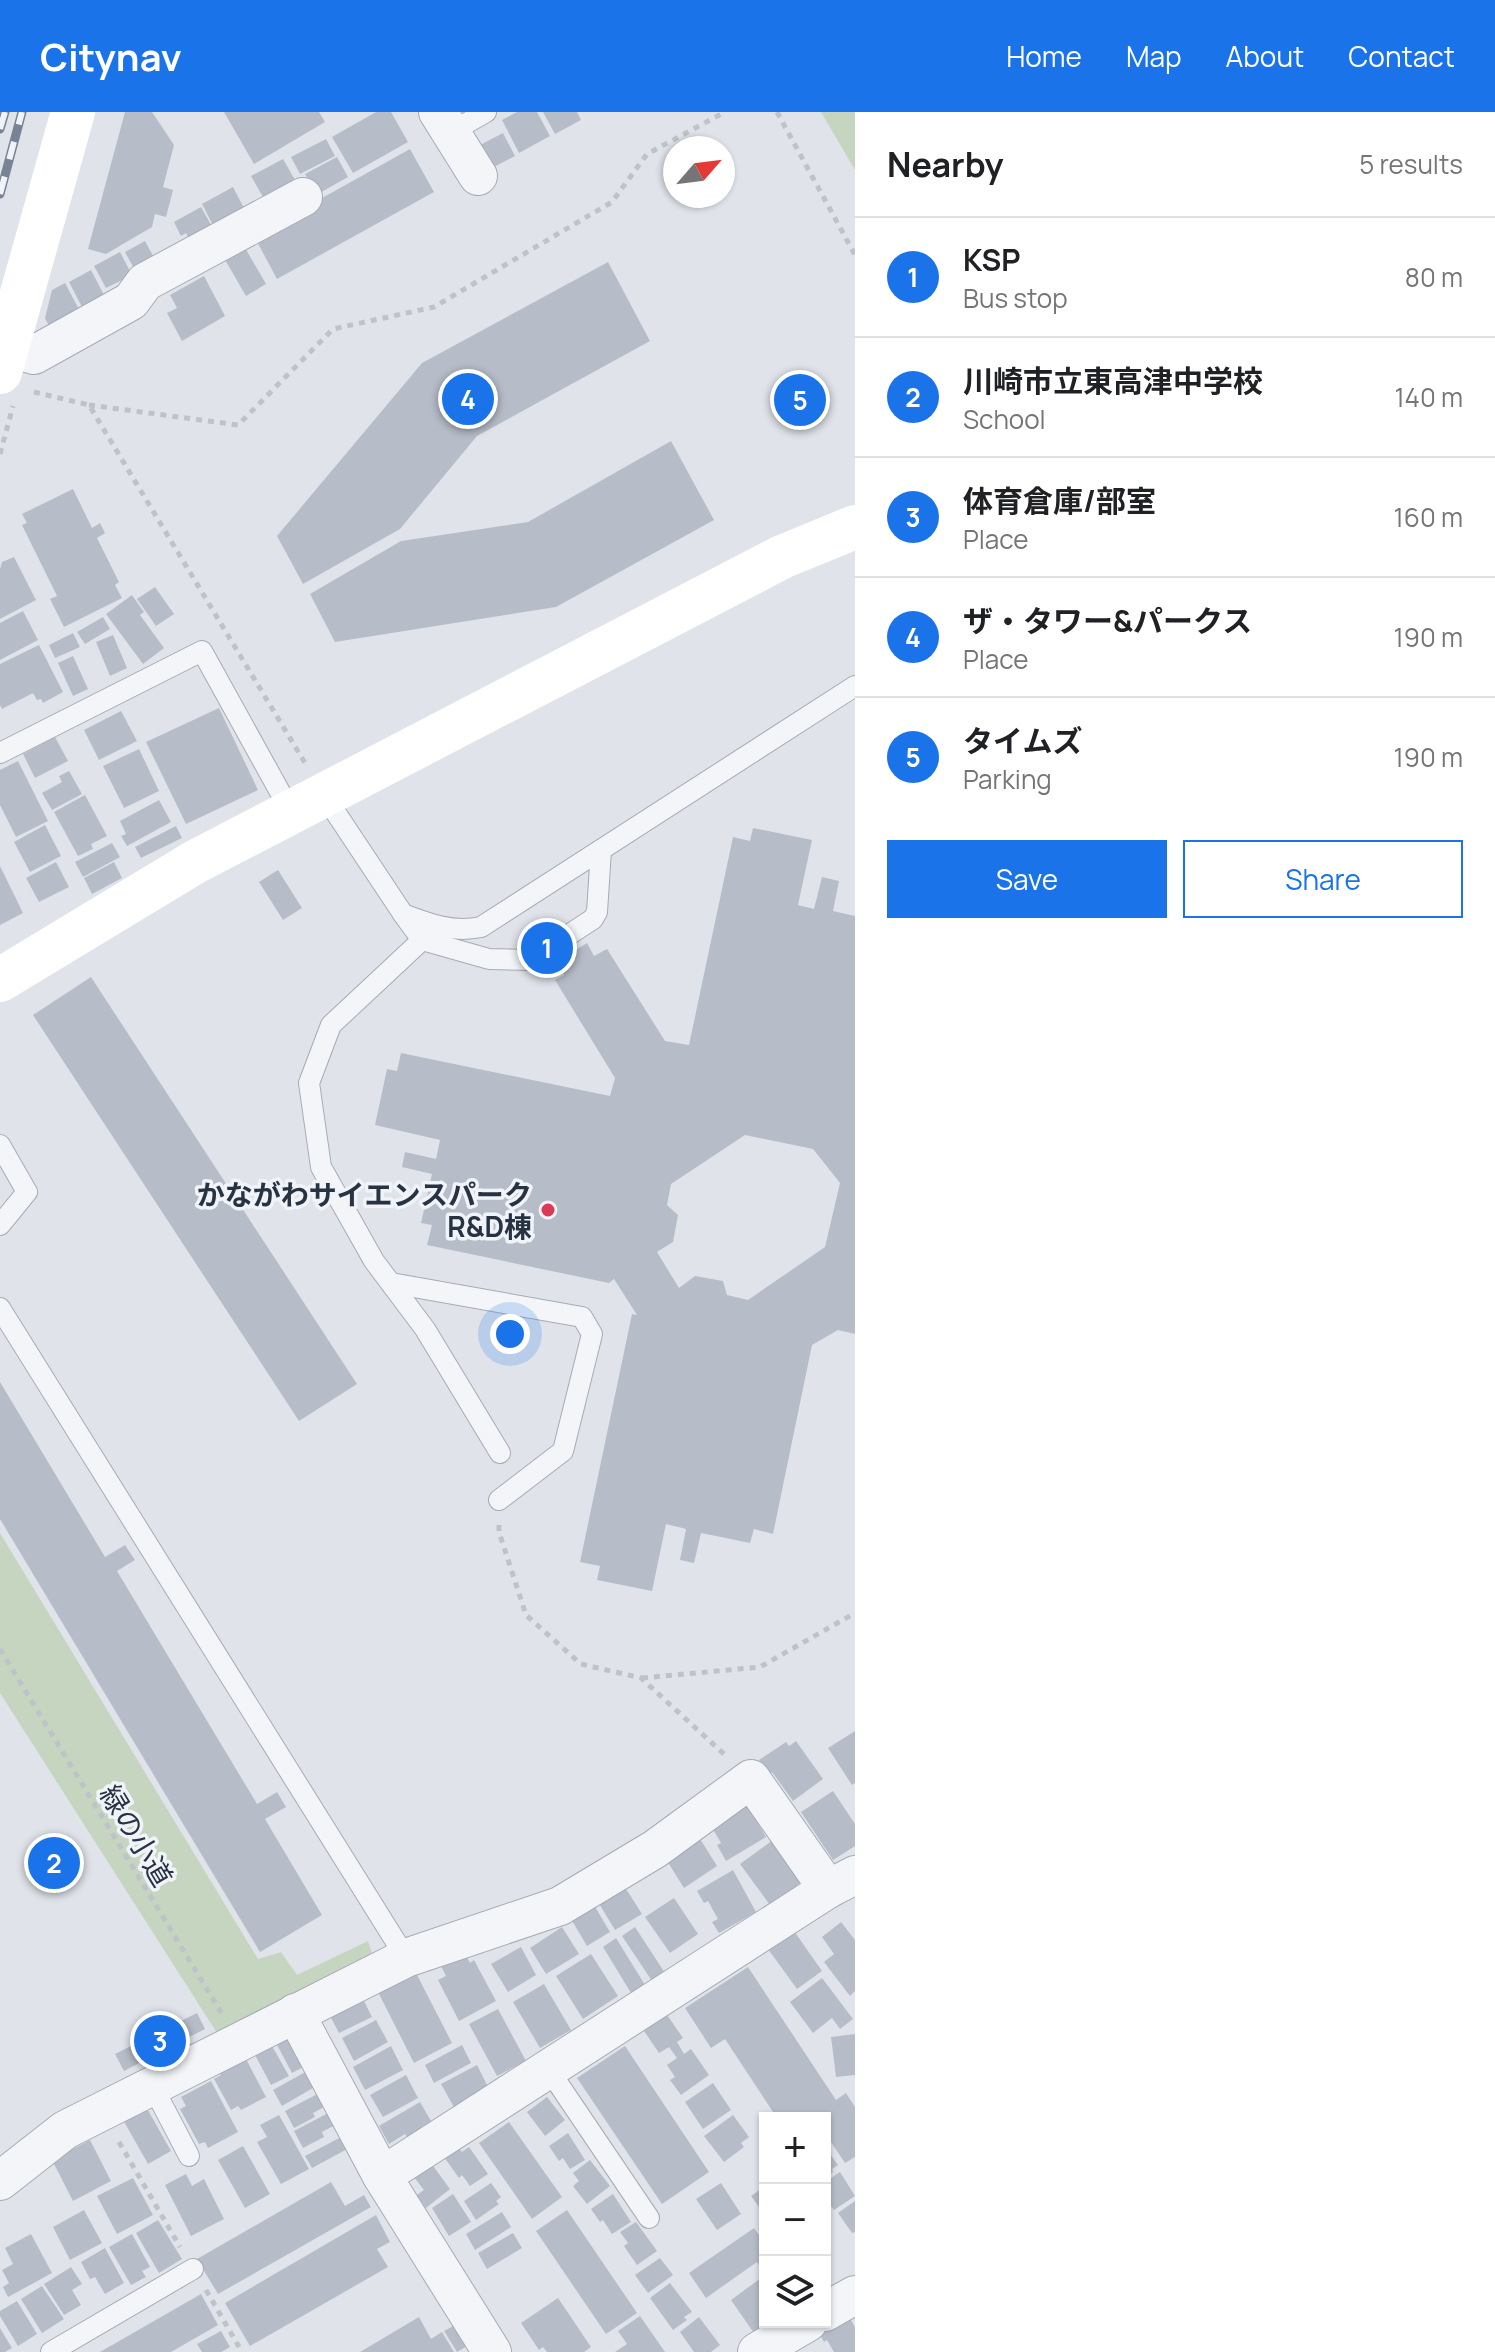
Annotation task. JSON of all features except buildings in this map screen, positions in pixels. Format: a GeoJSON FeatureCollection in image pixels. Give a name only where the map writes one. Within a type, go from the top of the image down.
{"type":"FeatureCollection","features":[{"type":"Feature","properties":{"kind":"street"},"geometry":{"type":"LineString","coordinates":[[13,370],[73,112]]}},
{"type":"Feature","properties":{"kind":"street"},"geometry":{"type":"LineString","coordinates":[[444,122],[478,176]]}},
{"type":"Feature","properties":{"kind":"street"},"geometry":{"type":"LineString","coordinates":[[13,370],[131,301],[145,282],[303,197]]}},
{"type":"Feature","properties":{"kind":"street"},"geometry":{"type":"LineString","coordinates":[[0,980],[195,862],[782,557],[855,527]]}},
{"type":"Feature","properties":{"kind":"street"},"geometry":{"type":"LineString","coordinates":[[0,2181],[65,2130],[406,1958],[560,1906],[655,1849],[751,1779],[846,1884],[382,2176]]}},
{"type":"Feature","properties":{"kind":"street"},"geometry":{"type":"LineString","coordinates":[[295,2013],[382,2176],[492,2352]]}},
{"type":"Feature","properties":{"kind":"street"},"geometry":{"type":"LineString","coordinates":[[831,2309],[855,2295]]}},
{"type":"Feature","properties":{"kind":"street"},"geometry":{"type":"LineString","coordinates":[[757,2352],[798,2328]]}},
{"type":"Feature","properties":{"kind":"lane"},"geometry":{"type":"LineString","coordinates":[[444,122],[486,112]]}},
{"type":"Feature","properties":{"kind":"lane"},"geometry":{"type":"LineString","coordinates":[[0,753],[202,651],[307,803],[422,940],[489,959],[530,960],[593,919],[597,912],[601,850]]}},
{"type":"Feature","properties":{"kind":"lane"},"geometry":{"type":"LineString","coordinates":[[403,914],[446,929],[465,931],[481,927],[855,686]]}},
{"type":"Feature","properties":{"kind":"lane"},"geometry":{"type":"LineString","coordinates":[[422,940],[331,1025],[309,1083],[321,1167],[374,1261],[425,1329],[500,1453]]}},
{"type":"Feature","properties":{"kind":"lane"},"geometry":{"type":"LineString","coordinates":[[0,1145],[27,1192],[0,1225]]}},
{"type":"Feature","properties":{"kind":"lane"},"geometry":{"type":"LineString","coordinates":[[391,1283],[582,1317],[592,1334],[563,1451],[499,1500]]}},
{"type":"Feature","properties":{"kind":"lane"},"geometry":{"type":"LineString","coordinates":[[0,1308],[406,1958]]}},
{"type":"Feature","properties":{"kind":"lane"},"geometry":{"type":"LineString","coordinates":[[549,2070],[649,2218]]}},
{"type":"Feature","properties":{"kind":"lane"},"geometry":{"type":"LineString","coordinates":[[153,2087],[189,2156]]}},
{"type":"Feature","properties":{"kind":"lane"},"geometry":{"type":"LineString","coordinates":[[51,2352],[193,2269]]}},
{"type":"Feature","properties":{"kind":"path"},"geometry":{"type":"LineString","coordinates":[[13,370],[89,405],[238,425],[333,329],[434,307],[612,202],[647,154],[725,112]]}},
{"type":"Feature","properties":{"kind":"path"},"geometry":{"type":"LineString","coordinates":[[777,112],[855,255]]}},
{"type":"Feature","properties":{"kind":"path"},"geometry":{"type":"LineString","coordinates":[[89,405],[307,803]]}},
{"type":"Feature","properties":{"kind":"path"},"geometry":{"type":"LineString","coordinates":[[499,1500],[499,1532],[526,1615],[581,1664],[641,1678],[760,1667],[855,1613]]}},
{"type":"Feature","properties":{"kind":"path","name":"緑の小道"},"geometry":{"type":"LineString","coordinates":[[0,1649],[239,2042]]}},
{"type":"Feature","properties":{"kind":"path"},"geometry":{"type":"LineString","coordinates":[[641,1678],[751,1779]]}},
{"type":"Feature","properties":{"kind":"path"},"geometry":{"type":"LineString","coordinates":[[102,2113],[242,2352]]}},
{"type":"Feature","properties":{"kind":"green space"},"geometry":{"type":"Polygon","coordinates":[[[821,112],[855,112],[855,170],[821,112]]]}},
{"type":"Feature","properties":{"kind":"green space"},"geometry":{"type":"Polygon","coordinates":[[[0,1533],[258,1959],[281,1952],[297,1975],[368,1941],[372,1953],[217,2033],[0,1693],[0,1533]]]}},
{"type":"Feature","properties":{"kind":"railway"},"geometry":{"type":"LineString","coordinates":[[0,129],[5,112]]}},
{"type":"Feature","properties":{"kind":"railway"},"geometry":{"type":"LineString","coordinates":[[0,194],[22,112]]}},
{"type":"Feature","properties":{"kind":"place","name":"ザ・タワー&パークス"},"geometry":{"type":"Point","coordinates":[468,399]}},
{"type":"Feature","properties":{"kind":"place","name":"タイムズ"},"geometry":{"type":"Point","coordinates":[800,400]}},
{"type":"Feature","properties":{"kind":"place","name":"KSP"},"geometry":{"type":"Point","coordinates":[547,948]}},
{"type":"Feature","properties":{"kind":"place","name":"かながわサイエンスパーク R&D棟"},"geometry":{"type":"Point","coordinates":[548,1210]}},
{"type":"Feature","properties":{"kind":"place","name":"川崎市立東高津中学校"},"geometry":{"type":"Point","coordinates":[54,1863]}},
{"type":"Feature","properties":{"kind":"place","name":"体育倉庫/部室"},"geometry":{"type":"Point","coordinates":[160,2041]}}]}
